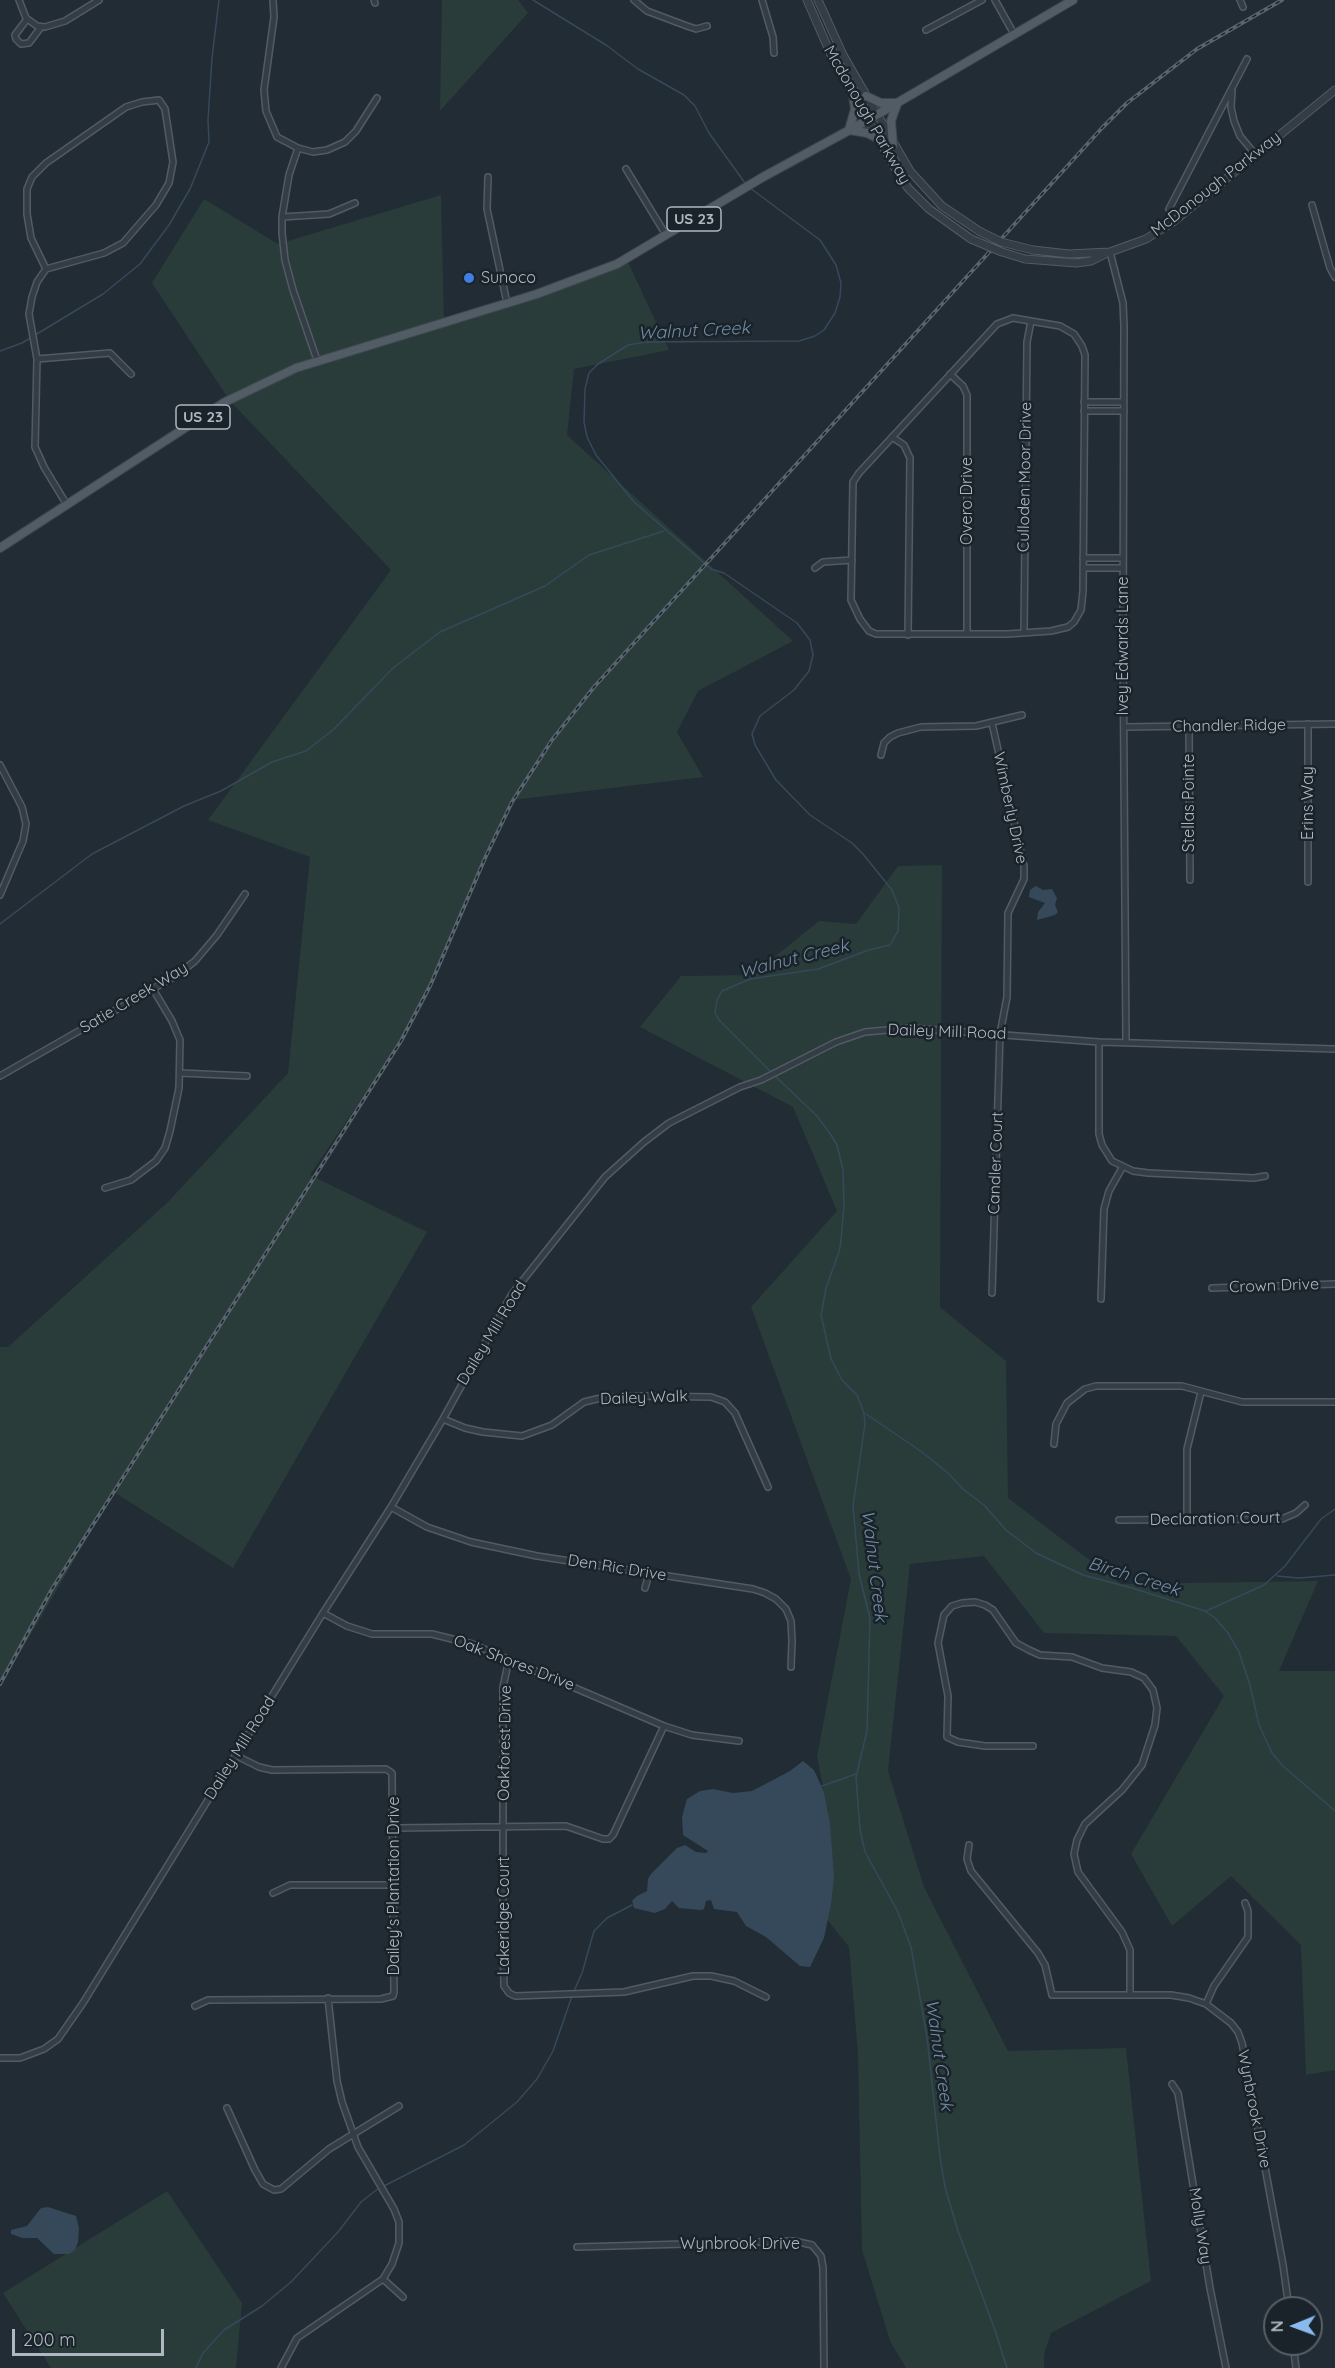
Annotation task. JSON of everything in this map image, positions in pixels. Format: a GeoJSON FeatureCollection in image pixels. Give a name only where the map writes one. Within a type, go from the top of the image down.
{"type":"FeatureCollection","features":[{"type":"Feature","properties":{"kind":"main road","name":"US 23"},"geometry":{"type":"LineString","coordinates":[[0,548],[225,402],[317,360],[418,332],[590,276],[616,264],[763,177],[877,115],[1073,0]]}},
{"type":"Feature","properties":{"kind":"main road"},"geometry":{"type":"LineString","coordinates":[[853,95],[855,109],[849,130],[867,133],[879,139]]}},
{"type":"Feature","properties":{"kind":"main road"},"geometry":{"type":"LineString","coordinates":[[866,96],[881,103],[897,103],[891,121],[893,145]]}},
{"type":"Feature","properties":{"kind":"street"},"geometry":{"type":"LineString","coordinates":[[19,0],[27,19],[41,27],[53,26],[65,21],[99,0]]}},
{"type":"Feature","properties":{"kind":"street"},"geometry":{"type":"LineString","coordinates":[[273,0],[274,17],[264,90],[266,111],[271,128],[277,137],[298,148],[313,152],[327,150],[345,142],[356,131],[377,98]]}},
{"type":"Feature","properties":{"kind":"street"},"geometry":{"type":"LineString","coordinates":[[634,0],[647,11],[687,26],[696,29],[707,26]]}},
{"type":"Feature","properties":{"kind":"street"},"geometry":{"type":"LineString","coordinates":[[762,0],[774,42],[774,53]]}},
{"type":"Feature","properties":{"kind":"street","name":"Mcdonough Parkway"},"geometry":{"type":"LineString","coordinates":[[807,0],[824,40],[895,168],[914,194],[939,217],[971,239],[1025,259],[1076,263],[1091,261],[1110,252]]}},
{"type":"Feature","properties":{"kind":"street","name":"McDonough Parkway"},"geometry":{"type":"LineString","coordinates":[[818,0],[835,40],[893,145],[919,183],[959,220],[1001,242],[1033,249],[1069,254],[1110,252],[1146,239],[1335,90]]}},
{"type":"Feature","properties":{"kind":"street"},"geometry":{"type":"LineString","coordinates":[[926,30],[982,0]]}},
{"type":"Feature","properties":{"kind":"street"},"geometry":{"type":"LineString","coordinates":[[995,0],[1014,34]]}},
{"type":"Feature","properties":{"kind":"street"},"geometry":{"type":"LineString","coordinates":[[1240,0],[1243,8]]}},
{"type":"Feature","properties":{"kind":"street"},"geometry":{"type":"LineString","coordinates":[[27,19],[16,32],[16,39],[21,44],[29,43],[41,27]]}},
{"type":"Feature","properties":{"kind":"street"},"geometry":{"type":"LineString","coordinates":[[1169,209],[1247,59]]}},
{"type":"Feature","properties":{"kind":"street"},"geometry":{"type":"LineString","coordinates":[[1232,88],[1233,121],[1240,136],[1255,154]]}},
{"type":"Feature","properties":{"kind":"street"},"geometry":{"type":"LineString","coordinates":[[46,269],[30,232],[27,214],[27,189],[32,177],[46,163],[126,107],[159,100],[165,109],[172,162],[169,183],[156,205],[123,243],[104,253],[46,269],[37,282],[32,297],[29,314],[37,359],[35,447],[67,505]]}},
{"type":"Feature","properties":{"kind":"street"},"geometry":{"type":"LineString","coordinates":[[298,148],[289,175],[282,217],[285,260],[317,360]]}},
{"type":"Feature","properties":{"kind":"street"},"geometry":{"type":"LineString","coordinates":[[626,169],[666,235]]}},
{"type":"Feature","properties":{"kind":"street"},"geometry":{"type":"LineString","coordinates":[[488,177],[487,209],[507,303]]}},
{"type":"Feature","properties":{"kind":"street"},"geometry":{"type":"LineString","coordinates":[[282,217],[329,214],[355,203]]}},
{"type":"Feature","properties":{"kind":"street"},"geometry":{"type":"LineString","coordinates":[[1312,205],[1330,268],[1335,277]]}},
{"type":"Feature","properties":{"kind":"street","name":"Ivey Edwards Lane"},"geometry":{"type":"LineString","coordinates":[[1110,252],[1123,303],[1125,1041]]}},
{"type":"Feature","properties":{"kind":"street"},"geometry":{"type":"LineString","coordinates":[[1010,318],[1060,326],[1078,339],[1085,355],[1083,567],[1081,610],[1068,627],[1024,633],[876,634],[869,630],[860,619],[851,600],[853,482],[950,374],[997,324],[1010,318]]}},
{"type":"Feature","properties":{"kind":"street","name":"Culloden Moor Drive"},"geometry":{"type":"LineString","coordinates":[[1024,633],[1027,342],[1031,321]]}},
{"type":"Feature","properties":{"kind":"street"},"geometry":{"type":"LineString","coordinates":[[37,359],[110,353],[131,374]]}},
{"type":"Feature","properties":{"kind":"street","name":"Overo Drive"},"geometry":{"type":"LineString","coordinates":[[950,374],[963,386],[967,395],[967,634]]}},
{"type":"Feature","properties":{"kind":"street"},"geometry":{"type":"LineString","coordinates":[[1084,402],[1124,402]]}},
{"type":"Feature","properties":{"kind":"street"},"geometry":{"type":"LineString","coordinates":[[1084,411],[1124,411]]}},
{"type":"Feature","properties":{"kind":"street"},"geometry":{"type":"LineString","coordinates":[[892,437],[904,445],[910,458],[908,635]]}},
{"type":"Feature","properties":{"kind":"street"},"geometry":{"type":"LineString","coordinates":[[1083,558],[1123,558]]}},
{"type":"Feature","properties":{"kind":"street"},"geometry":{"type":"LineString","coordinates":[[815,568],[823,562],[852,560]]}},
{"type":"Feature","properties":{"kind":"street"},"geometry":{"type":"LineString","coordinates":[[1083,567],[1123,568]]}},
{"type":"Feature","properties":{"kind":"street"},"geometry":{"type":"LineString","coordinates":[[1074,622],[1078,628]]}},
{"type":"Feature","properties":{"kind":"street"},"geometry":{"type":"LineString","coordinates":[[881,755],[884,743],[898,733],[921,727],[962,727],[992,723],[1022,715]]}},
{"type":"Feature","properties":{"kind":"street","name":"Wimberly Drive"},"geometry":{"type":"LineString","coordinates":[[992,723],[1024,866],[1024,879],[1008,914],[1007,997],[1000,1034]]}},
{"type":"Feature","properties":{"kind":"street","name":"Erins Way"},"geometry":{"type":"LineString","coordinates":[[1308,724],[1308,882]]}},
{"type":"Feature","properties":{"kind":"street","name":"Chandler Ridge"},"geometry":{"type":"LineString","coordinates":[[1124,727],[1335,724]]}},
{"type":"Feature","properties":{"kind":"street","name":"Stellas Pointe"},"geometry":{"type":"LineString","coordinates":[[1189,726],[1190,880]]}},
{"type":"Feature","properties":{"kind":"street"},"geometry":{"type":"LineString","coordinates":[[0,765],[22,807],[26,824],[16,862],[0,895]]}},
{"type":"Feature","properties":{"kind":"street","name":"Satie Creek Way"},"geometry":{"type":"LineString","coordinates":[[0,1076],[177,975],[195,961],[217,935],[245,894]]}},
{"type":"Feature","properties":{"kind":"street"},"geometry":{"type":"LineString","coordinates":[[105,1188],[131,1180],[156,1161],[165,1148],[179,1088],[180,1040],[172,1021],[153,989]]}},
{"type":"Feature","properties":{"kind":"street","name":"Dailey Mill Road"},"geometry":{"type":"LineString","coordinates":[[0,2058],[20,2058],[31,2055],[58,2039],[83,2003],[323,1613],[391,1507],[512,1294],[605,1177],[669,1124],[836,1042],[865,1032],[910,1028],[1099,1042],[1335,1049]]}},
{"type":"Feature","properties":{"kind":"street","name":"Candler Court"},"geometry":{"type":"LineString","coordinates":[[992,1293],[1000,1034]]}},
{"type":"Feature","properties":{"kind":"street"},"geometry":{"type":"LineString","coordinates":[[1099,1042],[1099,1134],[1107,1156],[1122,1168],[1148,1173],[1254,1178],[1265,1176]]}},
{"type":"Feature","properties":{"kind":"street"},"geometry":{"type":"LineString","coordinates":[[180,1073],[247,1076]]}},
{"type":"Feature","properties":{"kind":"street"},"geometry":{"type":"LineString","coordinates":[[1101,1299],[1104,1209],[1109,1191],[1122,1168]]}},
{"type":"Feature","properties":{"kind":"street","name":"Crown Drive"},"geometry":{"type":"LineString","coordinates":[[1212,1288],[1335,1284]]}},
{"type":"Feature","properties":{"kind":"street"},"geometry":{"type":"LineString","coordinates":[[1054,1444],[1056,1424],[1061,1411],[1075,1395],[1096,1386],[1182,1386],[1242,1402],[1335,1402]]}},
{"type":"Feature","properties":{"kind":"street"},"geometry":{"type":"LineString","coordinates":[[1187,1519],[1187,1449],[1201,1392]]}},
{"type":"Feature","properties":{"kind":"street","name":"Dailey Walk"},"geometry":{"type":"LineString","coordinates":[[443,1419],[483,1432],[522,1436],[552,1425],[584,1402],[600,1398],[711,1397],[725,1402],[735,1413],[768,1487]]}},
{"type":"Feature","properties":{"kind":"street","name":"Declaration Court"},"geometry":{"type":"LineString","coordinates":[[1119,1520],[1282,1519],[1296,1513],[1305,1505]]}},
{"type":"Feature","properties":{"kind":"street","name":"Den Ric Drive"},"geometry":{"type":"LineString","coordinates":[[391,1507],[427,1527],[471,1542],[537,1556],[753,1589],[776,1599],[786,1609],[792,1641],[791,1667]]}},
{"type":"Feature","properties":{"kind":"street"},"geometry":{"type":"LineString","coordinates":[[645,1588],[649,1574]]}},
{"type":"Feature","properties":{"kind":"street"},"geometry":{"type":"LineString","coordinates":[[1033,1746],[985,1746],[958,1742],[947,1737],[948,1695],[939,1643],[944,1615],[952,1606],[975,1602],[985,1605],[993,1610],[1016,1643],[1029,1650],[1040,1655],[1072,1657],[1102,1668],[1131,1672],[1144,1678],[1153,1690],[1157,1708],[1155,1725],[1142,1765],[1122,1790],[1085,1824],[1077,1840],[1074,1854],[1078,1872],[1122,1932],[1130,1950],[1130,1995]]}},
{"type":"Feature","properties":{"kind":"street","name":"Oak Shores Drive"},"geometry":{"type":"LineString","coordinates":[[323,1613],[347,1626],[372,1634],[432,1634],[472,1644],[664,1726],[701,1736],[739,1741]]}},
{"type":"Feature","properties":{"kind":"street","name":"Oakforest Drive"},"geometry":{"type":"LineString","coordinates":[[504,1826],[503,1687],[509,1659]]}},
{"type":"Feature","properties":{"kind":"street"},"geometry":{"type":"LineString","coordinates":[[394,1828],[566,1826],[609,1839],[613,1835],[664,1726]]}},
{"type":"Feature","properties":{"kind":"street","name":"Dailey's Plantation Drive"},"geometry":{"type":"LineString","coordinates":[[195,2006],[208,2000],[381,1999],[393,1996],[394,1828],[393,1778],[389,1770],[272,1770],[259,1767],[235,1755]]}},
{"type":"Feature","properties":{"kind":"street","name":"Lakeridge Court"},"geometry":{"type":"LineString","coordinates":[[504,1826],[504,1986],[508,1993],[515,1996],[624,1992],[693,1976],[711,1976],[734,1981],[766,1996]]}},
{"type":"Feature","properties":{"kind":"street","name":"Wynbrook Drive"},"geometry":{"type":"LineString","coordinates":[[969,1845],[967,1859],[971,1871],[1038,1953],[1045,1965],[1052,1995],[1171,1995],[1206,2004],[1238,2031],[1287,2296]]}},
{"type":"Feature","properties":{"kind":"street"},"geometry":{"type":"LineString","coordinates":[[273,1893],[290,1885],[393,1885]]}},
{"type":"Feature","properties":{"kind":"street"},"geometry":{"type":"LineString","coordinates":[[1206,2004],[1214,1986],[1248,1937],[1248,1911],[1245,1903]]}},
{"type":"Feature","properties":{"kind":"street"},"geometry":{"type":"LineString","coordinates":[[281,2368],[288,2351],[297,2338],[383,2279],[396,2254],[400,2233],[399,2222],[391,2200],[353,2136],[337,2081],[328,1998]]}},
{"type":"Feature","properties":{"kind":"street","name":"Molly Way"},"geometry":{"type":"LineString","coordinates":[[1172,2084],[1178,2093],[1210,2288],[1226,2368]]}},
{"type":"Feature","properties":{"kind":"street"},"geometry":{"type":"LineString","coordinates":[[227,2108],[263,2184],[274,2190],[281,2189],[316,2159],[399,2106]]}},
{"type":"Feature","properties":{"kind":"street","name":"Wynbrook Drive"},"geometry":{"type":"LineString","coordinates":[[577,2247],[794,2241],[812,2245],[821,2256],[823,2268],[824,2368]]}},
{"type":"Feature","properties":{"kind":"street"},"geometry":{"type":"LineString","coordinates":[[383,2279],[403,2297]]}},
{"type":"Feature","properties":{"kind":"green space"},"geometry":{"type":"Polygon","coordinates":[[[442,0],[518,0],[528,13],[440,111],[442,0]]]}},
{"type":"Feature","properties":{"kind":"green space"},"geometry":{"type":"Polygon","coordinates":[[[441,195],[444,323],[627,260],[669,350],[574,369],[567,435],[793,641],[698,691],[677,732],[703,777],[513,800],[410,1027],[310,1175],[427,1232],[233,1568],[114,1492],[0,1687],[0,1347],[8,1347],[168,1202],[288,1073],[310,857],[208,820],[391,570],[230,401],[152,283],[204,199],[278,244],[441,195]]]}},
{"type":"Feature","properties":{"kind":"green space"},"geometry":{"type":"Polygon","coordinates":[[[942,865],[940,1307],[1006,1361],[1008,1498],[1121,1584],[1318,1581],[1279,1671],[1335,1671],[1335,2070],[1306,2075],[1301,1945],[1231,1876],[1172,1926],[1131,1854],[1224,1696],[1176,1636],[1044,1633],[984,1556],[910,1564],[888,1771],[924,1887],[1008,2051],[1126,2048],[1151,2281],[1051,2333],[1044,2355],[1044,2368],[906,2368],[890,2341],[862,2250],[858,2054],[849,1947],[821,1912],[828,1813],[817,1756],[851,1579],[751,1307],[837,1211],[793,1107],[640,1027],[681,976],[752,975],[819,921],[856,924],[898,866],[942,865]]]}},
{"type":"Feature","properties":{"kind":"green space"},"geometry":{"type":"Polygon","coordinates":[[[167,2191],[242,2303],[236,2368],[51,2368],[3,2293],[167,2191]]]}},
{"type":"Feature","properties":{"kind":"water"},"geometry":{"type":"Polygon","coordinates":[[[1036,886],[1043,890],[1052,889],[1057,898],[1055,905],[1058,912],[1055,915],[1037,920],[1038,912],[1045,903],[1029,897],[1030,890],[1036,886]]]}},
{"type":"Feature","properties":{"kind":"water"},"geometry":{"type":"Polygon","coordinates":[[[803,1761],[814,1770],[824,1792],[830,1824],[834,1877],[824,1938],[810,1967],[800,1966],[766,1937],[746,1926],[737,1912],[714,1909],[711,1900],[706,1901],[704,1909],[701,1910],[679,1908],[672,1901],[665,1909],[655,1913],[634,1908],[632,1901],[647,1891],[651,1874],[677,1848],[685,1845],[696,1852],[706,1853],[708,1851],[683,1835],[682,1817],[687,1799],[700,1791],[713,1789],[733,1793],[752,1791],[790,1771],[803,1761]]]}},
{"type":"Feature","properties":{"kind":"water"},"geometry":{"type":"Polygon","coordinates":[[[48,2207],[76,2216],[79,2228],[78,2242],[75,2250],[69,2254],[54,2254],[37,2238],[23,2238],[11,2234],[11,2230],[27,2226],[41,2208],[48,2207]]]}},
{"type":"Feature","properties":{"kind":"waterway"},"geometry":{"type":"LineString","coordinates":[[0,351],[22,343],[103,294],[140,264],[169,225],[190,189],[209,142],[212,58],[219,0]]}},
{"type":"Feature","properties":{"kind":"waterway","name":"Walnut Creek"},"geometry":{"type":"LineString","coordinates":[[533,0],[606,45],[638,69],[684,95],[695,106],[709,133],[745,183]]}},
{"type":"Feature","properties":{"kind":"waterway","name":"Walnut Creek"},"geometry":{"type":"LineString","coordinates":[[750,188],[820,240],[836,265],[841,283],[840,297],[835,313],[824,330],[815,336],[799,341],[646,342],[628,345],[598,364],[589,373],[585,389],[584,422],[587,437],[596,455],[634,502],[711,569],[724,573],[797,623],[810,640],[813,655],[809,671],[794,690],[760,716],[752,734],[755,745],[776,780],[810,815],[852,843],[863,854],[892,890],[899,908],[898,931],[890,945],[869,950],[818,969],[750,979],[722,991],[717,1000],[715,1013],[719,1020],[771,1072]]}},
{"type":"Feature","properties":{"kind":"waterway"},"geometry":{"type":"LineString","coordinates":[[0,924],[92,854],[184,806],[221,791],[272,762],[306,751],[334,729],[393,668],[440,632],[545,586],[589,555],[664,531]]}},
{"type":"Feature","properties":{"kind":"waterway","name":"Walnut Creek"},"geometry":{"type":"LineString","coordinates":[[774,1075],[817,1116],[831,1135],[837,1145],[843,1170],[844,1206],[841,1241],[826,1288],[821,1315],[831,1359],[842,1380],[857,1395],[864,1413],[865,1424],[853,1506],[859,1574],[870,1618],[867,1731],[856,1777],[860,1830],[865,1852],[898,1912],[911,1947],[927,2037],[945,2187],[958,2231],[1007,2368]]}},
{"type":"Feature","properties":{"kind":"waterway","name":"Birch Creek"},"geometry":{"type":"LineString","coordinates":[[866,1414],[922,1452],[948,1473],[963,1489],[984,1505],[1006,1530],[1036,1553],[1083,1575],[1205,1611],[1215,1618],[1228,1633],[1239,1652],[1250,1685],[1259,1725],[1272,1753],[1283,1766],[1335,1811]]}},
{"type":"Feature","properties":{"kind":"waterway"},"geometry":{"type":"LineString","coordinates":[[1206,1611],[1264,1585],[1285,1566],[1321,1519],[1335,1509]]}},
{"type":"Feature","properties":{"kind":"waterway"},"geometry":{"type":"LineString","coordinates":[[1277,1576],[1299,1578],[1335,1575]]}},
{"type":"Feature","properties":{"kind":"waterway"},"geometry":{"type":"LineString","coordinates":[[822,1786],[856,1774]]}},
{"type":"Feature","properties":{"kind":"waterway"},"geometry":{"type":"LineString","coordinates":[[574,1991],[582,1973],[594,1931],[607,1918],[632,1905]]}},
{"type":"Feature","properties":{"kind":"waterway"},"geometry":{"type":"LineString","coordinates":[[384,2186],[464,2145],[517,2102],[537,2079],[553,2051],[572,1996]]}},
{"type":"Feature","properties":{"kind":"waterway"},"geometry":{"type":"LineString","coordinates":[[196,2368],[203,2353],[224,2330],[262,2306],[291,2282],[338,2232],[361,2202],[379,2188]]}},
{"type":"Feature","properties":{"kind":"railway"},"geometry":{"type":"LineString","coordinates":[[0,1684],[52,1589],[401,1041],[430,986],[512,802],[552,740],[594,687],[1102,128],[1127,103],[1197,49],[1282,0]]}},
{"type":"Feature","properties":{"kind":"place","name":"Sunoco"},"geometry":{"type":"Point","coordinates":[469,278]}}]}
